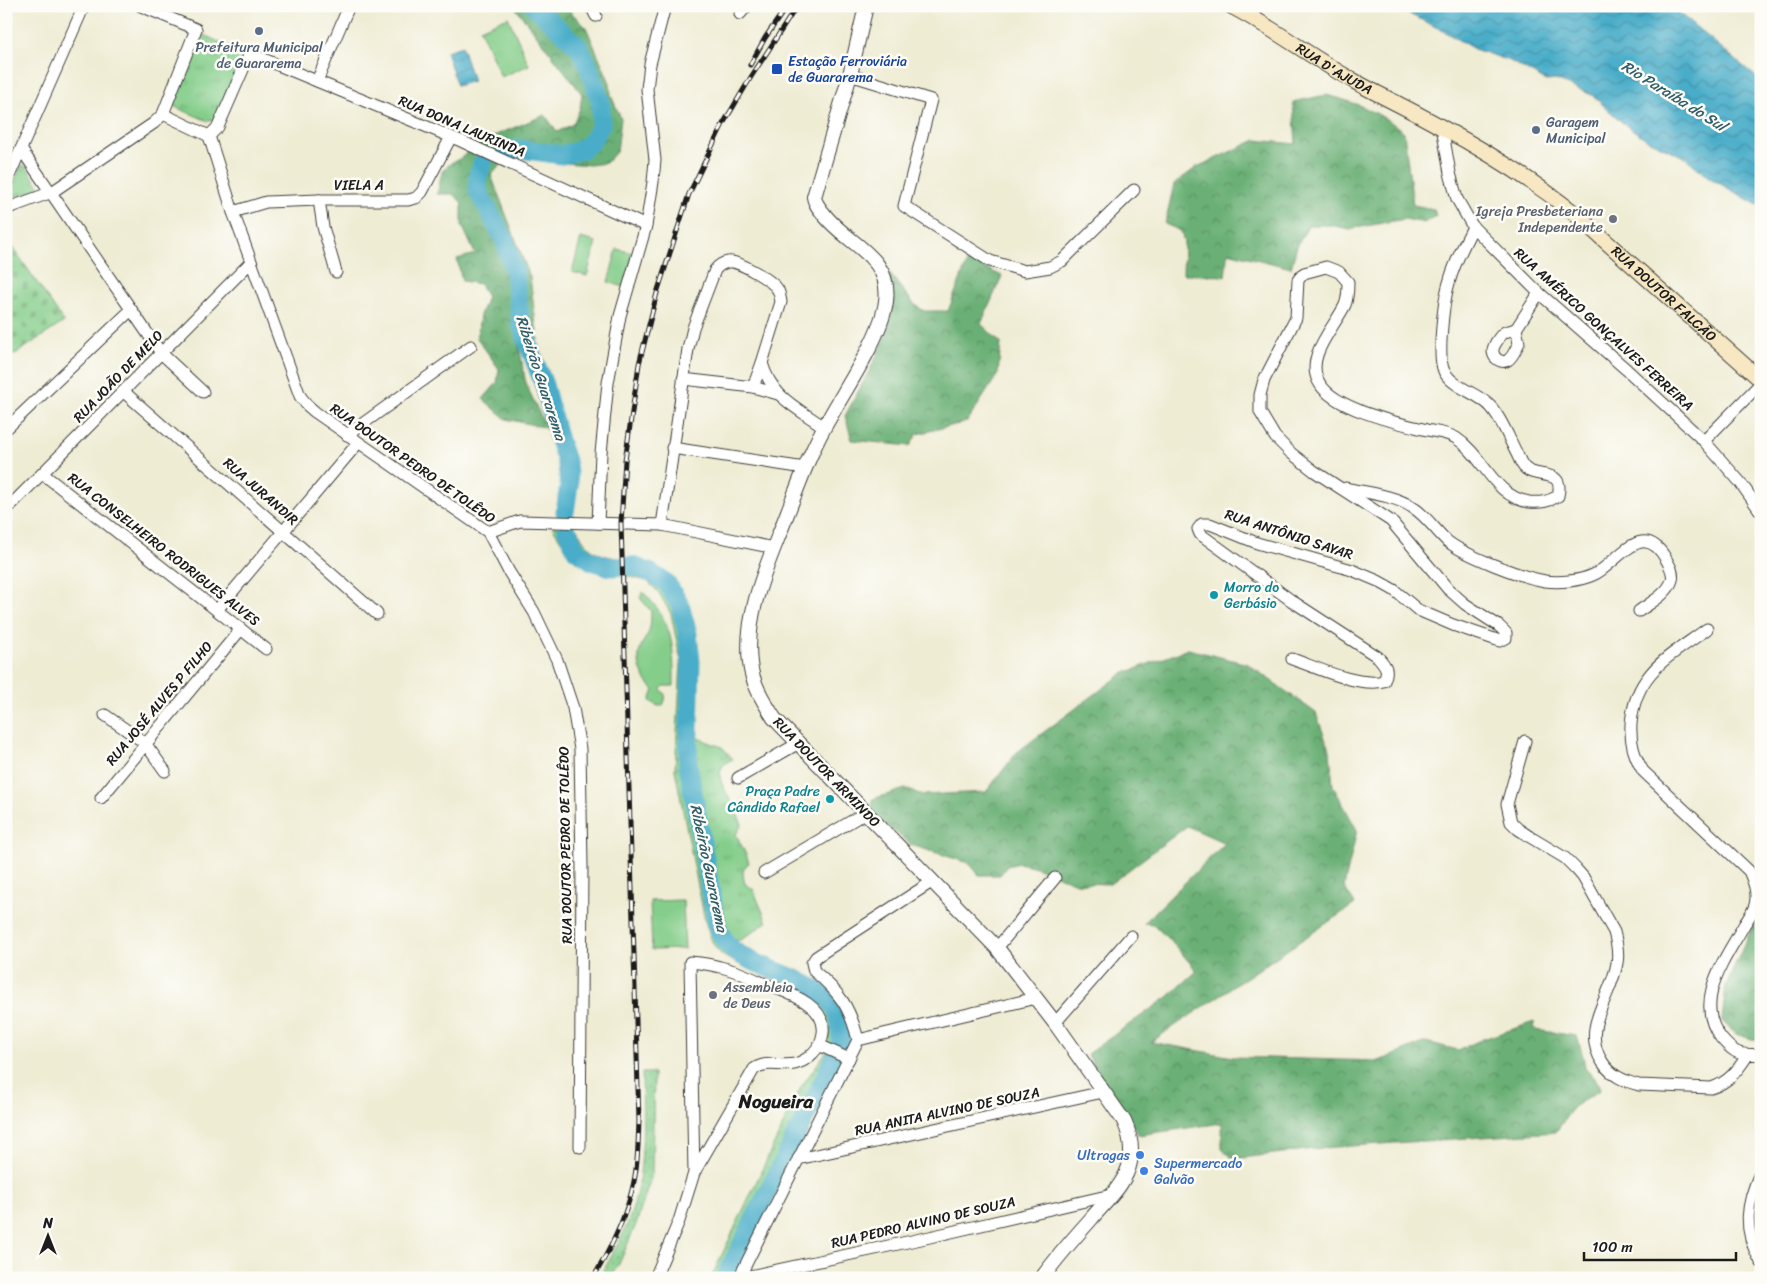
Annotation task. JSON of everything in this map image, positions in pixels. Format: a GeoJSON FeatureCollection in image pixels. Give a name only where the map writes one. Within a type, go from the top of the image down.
{"type":"FeatureCollection","features":[{"type":"Feature","properties":{"kind":"main road","name":"RUA D'AJUDA"},"geometry":{"type":"LineString","coordinates":[[1231,6],[1271,28],[1353,81],[1442,127]]}},
{"type":"Feature","properties":{"kind":"main road","name":"RUA DOUTOR FALCÃO"},"geometry":{"type":"LineString","coordinates":[[1442,127],[1542,188],[1574,213],[1761,381]]}},
{"type":"Feature","properties":{"kind":"street"},"geometry":{"type":"LineString","coordinates":[[6,183],[84,6]]}},
{"type":"Feature","properties":{"kind":"street"},"geometry":{"type":"LineString","coordinates":[[9,206],[52,192],[154,123],[163,114],[196,29],[141,6]]}},
{"type":"Feature","properties":{"kind":"street"},"geometry":{"type":"LineString","coordinates":[[317,81],[349,6]]}},
{"type":"Feature","properties":{"kind":"street"},"geometry":{"type":"LineString","coordinates":[[598,522],[601,452],[608,383],[620,316],[646,226],[655,160],[647,88],[650,64],[665,6]]}},
{"type":"Feature","properties":{"kind":"street","name":"RUA DOUTOR ARMINDO"},"geometry":{"type":"LineString","coordinates":[[866,6],[850,75],[814,197],[815,202],[828,221],[870,255],[878,264],[885,277],[886,301],[878,329],[869,348],[824,428],[805,468],[774,548],[757,594],[752,617],[748,645],[750,666],[754,682],[774,718],[997,948],[1055,1023],[1124,1121],[1130,1135],[1131,1148],[1130,1163],[1124,1176],[1111,1195],[1042,1278]]}},
{"type":"Feature","properties":{"kind":"street","name":"RUA DONA LAURINDA"},"geometry":{"type":"LineString","coordinates":[[209,136],[218,127],[248,58],[254,55],[452,138],[646,226]]}},
{"type":"Feature","properties":{"kind":"street"},"geometry":{"type":"LineString","coordinates":[[850,75],[931,100],[904,206],[990,260],[1025,271],[1050,267],[1062,261],[1134,190]]}},
{"type":"Feature","properties":{"kind":"street"},"geometry":{"type":"LineString","coordinates":[[163,114],[209,136]]}},
{"type":"Feature","properties":{"kind":"street","name":"RUA AMÉRICO GONÇALVES FERREIRA"},"geometry":{"type":"LineString","coordinates":[[1442,127],[1450,174],[1457,199],[1473,226],[1539,293],[1704,441],[1740,482],[1761,512]]}},
{"type":"Feature","properties":{"kind":"street","name":"RUA DOUTOR PEDRO DE TOLÊDO"},"geometry":{"type":"LineString","coordinates":[[209,136],[233,212],[300,396],[306,405],[358,443],[488,532],[509,572],[534,612],[557,660],[573,708],[580,749],[582,866],[580,1147]]}},
{"type":"Feature","properties":{"kind":"street","name":"VIELA A"},"geometry":{"type":"LineString","coordinates":[[233,212],[266,202],[408,200],[416,198],[422,192],[452,138]]}},
{"type":"Feature","properties":{"kind":"street"},"geometry":{"type":"LineString","coordinates":[[21,149],[161,353],[202,392]]}},
{"type":"Feature","properties":{"kind":"street"},"geometry":{"type":"LineString","coordinates":[[319,200],[323,227],[336,272]]}},
{"type":"Feature","properties":{"kind":"street"},"geometry":{"type":"LineString","coordinates":[[1473,226],[1455,263],[1448,285],[1440,353],[1444,372],[1452,380],[1491,406],[1524,468],[1536,474],[1550,475],[1557,481],[1560,489],[1558,496],[1550,501],[1538,503],[1510,495],[1493,481],[1468,447],[1455,437],[1363,412],[1330,395],[1319,384],[1316,372],[1316,357],[1345,304],[1348,282],[1339,272],[1326,267],[1304,273],[1298,280],[1296,318],[1264,380],[1260,395],[1260,412],[1275,437],[1314,470],[1337,485],[1398,500],[1412,507],[1456,547],[1504,569],[1545,581],[1571,581],[1603,570],[1621,552],[1632,545],[1644,542],[1654,545],[1663,553],[1671,568],[1673,578],[1668,589],[1639,611]]}},
{"type":"Feature","properties":{"kind":"street","name":"RUA JOÃO DE MELO"},"geometry":{"type":"LineString","coordinates":[[6,510],[251,262]]}},
{"type":"Feature","properties":{"kind":"street"},"geometry":{"type":"LineString","coordinates":[[662,524],[672,448],[693,328],[714,270],[728,262],[736,262],[744,266],[772,284],[780,295],[780,302],[753,387]]}},
{"type":"Feature","properties":{"kind":"street"},"geometry":{"type":"LineString","coordinates":[[1516,329],[1539,293]]}},
{"type":"Feature","properties":{"kind":"street"},"geometry":{"type":"LineString","coordinates":[[6,429],[131,310]]}},
{"type":"Feature","properties":{"kind":"street"},"geometry":{"type":"LineString","coordinates":[[347,435],[472,346]]}},
{"type":"Feature","properties":{"kind":"street"},"geometry":{"type":"LineString","coordinates":[[762,363],[765,373],[778,394]]}},
{"type":"Feature","properties":{"kind":"street"},"geometry":{"type":"LineString","coordinates":[[683,379],[753,387],[778,394],[824,428]]}},
{"type":"Feature","properties":{"kind":"street"},"geometry":{"type":"LineString","coordinates":[[1704,441],[1761,381]]}},
{"type":"Feature","properties":{"kind":"street","name":"RUA JURANDIR"},"geometry":{"type":"LineString","coordinates":[[124,392],[377,614]]}},
{"type":"Feature","properties":{"kind":"street"},"geometry":{"type":"LineString","coordinates":[[217,610],[358,443]]}},
{"type":"Feature","properties":{"kind":"street"},"geometry":{"type":"LineString","coordinates":[[672,448],[805,468]]}},
{"type":"Feature","properties":{"kind":"street","name":"RUA CONSELHEIRO RODRIGUES ALVES"},"geometry":{"type":"LineString","coordinates":[[43,474],[266,649]]}},
{"type":"Feature","properties":{"kind":"street","name":"RUA ANTÔNIO SAYAR"},"geometry":{"type":"LineString","coordinates":[[1292,659],[1344,677],[1374,683],[1384,680],[1388,673],[1386,666],[1378,658],[1292,601],[1200,534],[1198,529],[1202,524],[1210,524],[1257,542],[1352,570],[1394,590],[1418,610],[1500,641],[1506,638],[1506,633],[1498,626],[1465,604],[1448,589],[1391,521],[1337,485]]}},
{"type":"Feature","properties":{"kind":"street"},"geometry":{"type":"LineString","coordinates":[[488,532],[520,521],[662,524],[774,548]]}},
{"type":"Feature","properties":{"kind":"street","name":"RUA JOSÉ ALVES P FILHO"},"geometry":{"type":"LineString","coordinates":[[101,798],[241,629]]}},
{"type":"Feature","properties":{"kind":"street"},"geometry":{"type":"LineString","coordinates":[[1707,629],[1659,665],[1647,677],[1634,702],[1631,733],[1632,750],[1643,771],[1749,871],[1754,882],[1754,905],[1710,991],[1710,1015],[1719,1036],[1728,1047],[1742,1054],[1761,1054]]}},
{"type":"Feature","properties":{"kind":"street"},"geometry":{"type":"LineString","coordinates":[[106,715],[145,743],[165,771]]}},
{"type":"Feature","properties":{"kind":"street"},"geometry":{"type":"LineString","coordinates":[[1525,741],[1507,804],[1511,822],[1524,833],[1565,858],[1583,877],[1614,932],[1617,942],[1617,965],[1595,1024],[1596,1050],[1605,1065],[1617,1077],[1639,1085],[1711,1088],[1727,1081],[1738,1069],[1742,1054]]}},
{"type":"Feature","properties":{"kind":"street"},"geometry":{"type":"LineString","coordinates":[[738,778],[798,744]]}},
{"type":"Feature","properties":{"kind":"street"},"geometry":{"type":"LineString","coordinates":[[764,873],[865,813]]}},
{"type":"Feature","properties":{"kind":"street"},"geometry":{"type":"LineString","coordinates":[[997,948],[1055,878]]}},
{"type":"Feature","properties":{"kind":"street"},"geometry":{"type":"LineString","coordinates":[[858,1040],[854,1022],[848,1008],[828,983],[814,971],[812,963],[816,957],[933,882]]}},
{"type":"Feature","properties":{"kind":"street"},"geometry":{"type":"LineString","coordinates":[[1055,1023],[1131,936]]}},
{"type":"Feature","properties":{"kind":"street"},"geometry":{"type":"LineString","coordinates":[[657,1277],[679,1221],[694,1173],[754,1070],[762,1064],[790,1066],[801,1063],[822,1046],[823,1024],[820,1016],[812,1006],[794,995],[722,967],[690,962],[694,1173]]}},
{"type":"Feature","properties":{"kind":"street"},"geometry":{"type":"LineString","coordinates":[[740,1278],[846,1058],[858,1040],[1036,998]]}},
{"type":"Feature","properties":{"kind":"street"},"geometry":{"type":"LineString","coordinates":[[822,1046],[846,1058]]}},
{"type":"Feature","properties":{"kind":"street","name":"RUA ANITA ALVINO DE SOUZA"},"geometry":{"type":"LineString","coordinates":[[798,1159],[1103,1092]]}},
{"type":"Feature","properties":{"kind":"street"},"geometry":{"type":"LineString","coordinates":[[1761,1171],[1753,1188],[1748,1222],[1754,1251],[1761,1262]]}},
{"type":"Feature","properties":{"kind":"street","name":"RUA PEDRO ALVINO DE SOUZA"},"geometry":{"type":"LineString","coordinates":[[740,1278],[1111,1195]]}},
{"type":"Feature","properties":{"kind":"green space"},"geometry":{"type":"Polygon","coordinates":[[[514,6],[570,6],[570,11],[586,27],[610,83],[611,95],[621,119],[617,151],[606,163],[590,165],[565,163],[528,156],[503,163],[491,175],[530,277],[538,340],[518,341],[526,384],[547,430],[543,427],[506,419],[483,399],[497,383],[499,369],[477,338],[480,315],[487,297],[480,284],[462,281],[457,259],[475,254],[462,225],[462,203],[453,194],[437,194],[442,171],[481,141],[545,115],[557,132],[573,124],[580,108],[582,94],[514,6]]]}},
{"type":"Feature","properties":{"kind":"green space"},"geometry":{"type":"Polygon","coordinates":[[[508,17],[529,65],[501,77],[480,29],[508,17]]]}},
{"type":"Feature","properties":{"kind":"green space"},"geometry":{"type":"Polygon","coordinates":[[[199,33],[244,53],[215,118],[208,121],[174,105],[199,33]]]}},
{"type":"Feature","properties":{"kind":"green space"},"geometry":{"type":"Polygon","coordinates":[[[1326,95],[1368,109],[1404,132],[1413,205],[1434,209],[1436,216],[1424,223],[1405,219],[1350,229],[1330,225],[1309,225],[1297,246],[1291,268],[1228,252],[1225,276],[1183,274],[1184,243],[1181,231],[1165,224],[1174,184],[1197,167],[1256,140],[1296,144],[1293,102],[1326,95]]]}},
{"type":"Feature","properties":{"kind":"green space"},"geometry":{"type":"Polygon","coordinates":[[[24,165],[40,187],[37,190],[13,197],[10,195],[10,191],[21,166],[24,165]]]}},
{"type":"Feature","properties":{"kind":"green space"},"geometry":{"type":"Polygon","coordinates":[[[6,237],[64,322],[6,360],[6,237]]]}},
{"type":"Feature","properties":{"kind":"green space"},"geometry":{"type":"Polygon","coordinates":[[[581,238],[596,242],[587,276],[572,272],[581,238]]]}},
{"type":"Feature","properties":{"kind":"green space"},"geometry":{"type":"Polygon","coordinates":[[[617,249],[633,253],[624,287],[608,282],[617,249]]]}},
{"type":"Feature","properties":{"kind":"green space"},"geometry":{"type":"Polygon","coordinates":[[[968,260],[1002,276],[981,324],[1001,343],[998,374],[967,422],[917,434],[910,446],[852,440],[845,416],[869,372],[884,339],[893,306],[893,291],[886,269],[914,304],[924,311],[948,311],[968,260]]]}},
{"type":"Feature","properties":{"kind":"green space"},"geometry":{"type":"Polygon","coordinates":[[[552,526],[578,529],[584,541],[593,550],[618,558],[619,575],[596,569],[579,560],[565,547],[552,526]]]}},
{"type":"Feature","properties":{"kind":"green space"},"geometry":{"type":"Polygon","coordinates":[[[626,558],[648,565],[672,582],[689,615],[698,660],[694,757],[721,915],[735,940],[746,949],[802,972],[822,983],[836,996],[848,1021],[850,1034],[845,1051],[828,1044],[828,1021],[822,1010],[813,1001],[788,986],[725,957],[716,949],[712,941],[705,921],[675,770],[681,661],[671,614],[659,593],[647,581],[627,576],[626,558]]]}},
{"type":"Feature","properties":{"kind":"green space"},"geometry":{"type":"Polygon","coordinates":[[[643,592],[653,603],[666,624],[672,646],[674,686],[664,686],[661,689],[665,698],[663,705],[658,706],[650,701],[654,690],[643,675],[639,663],[640,650],[648,633],[651,618],[651,611],[640,598],[643,592]]]}},
{"type":"Feature","properties":{"kind":"green space"},"geometry":{"type":"Polygon","coordinates":[[[1188,649],[1248,664],[1316,713],[1330,752],[1333,786],[1357,830],[1344,887],[1355,904],[1151,1042],[1233,1057],[1379,1061],[1426,1042],[1458,1050],[1483,1039],[1534,1022],[1535,1030],[1577,1036],[1585,1068],[1600,1085],[1600,1090],[1573,1107],[1556,1132],[1322,1148],[1234,1159],[1222,1149],[1222,1123],[1139,1135],[1087,1054],[1168,997],[1197,971],[1153,924],[1144,923],[1225,843],[1187,826],[1110,884],[1076,883],[1033,866],[1019,863],[1007,866],[1000,875],[979,875],[969,863],[911,845],[872,813],[873,799],[905,789],[923,795],[986,792],[1017,752],[1122,674],[1188,649]]]}},
{"type":"Feature","properties":{"kind":"green space"},"geometry":{"type":"Polygon","coordinates":[[[695,737],[722,747],[733,759],[722,767],[720,777],[742,824],[736,834],[749,863],[746,865],[743,875],[745,884],[753,889],[767,922],[741,940],[735,940],[727,930],[721,915],[696,771],[694,757],[695,737]]]}},
{"type":"Feature","properties":{"kind":"green space"},"geometry":{"type":"Polygon","coordinates":[[[683,900],[685,949],[652,950],[650,901],[683,900]]]}},
{"type":"Feature","properties":{"kind":"green space"},"geometry":{"type":"Polygon","coordinates":[[[1761,913],[1761,1042],[1736,1034],[1722,1021],[1726,985],[1758,914],[1761,913]]]}},
{"type":"Feature","properties":{"kind":"green space"},"geometry":{"type":"Polygon","coordinates":[[[826,1052],[842,1059],[733,1278],[711,1278],[801,1087],[826,1052]]]}},
{"type":"Feature","properties":{"kind":"green space"},"geometry":{"type":"Polygon","coordinates":[[[642,1073],[654,1073],[652,1174],[637,1222],[619,1264],[610,1278],[599,1278],[619,1242],[634,1204],[638,1188],[642,1139],[642,1073]]]}},
{"type":"Feature","properties":{"kind":"water","name":"Rio Paraíba do Sul"},"geometry":{"type":"Polygon","coordinates":[[[1393,6],[1671,6],[1761,81],[1761,207],[1710,178],[1686,158],[1648,140],[1624,124],[1592,95],[1556,80],[1546,81],[1510,61],[1474,49],[1440,29],[1393,6]]]}},
{"type":"Feature","properties":{"kind":"water"},"geometry":{"type":"Polygon","coordinates":[[[462,46],[473,81],[457,86],[446,51],[462,46]]]}},
{"type":"Feature","properties":{"kind":"waterway","name":"Ribeirão Guararema"},"geometry":{"type":"LineString","coordinates":[[506,150],[521,149],[562,155],[581,150],[591,142],[601,125],[601,103],[588,65],[578,46],[534,6]]}},
{"type":"Feature","properties":{"kind":"waterway","name":"Ribeirão Guararema"},"geometry":{"type":"LineString","coordinates":[[483,162],[478,175],[478,191],[504,239],[514,269],[521,325],[544,385],[567,464],[569,485],[565,512]]}},
{"type":"Feature","properties":{"kind":"waterway","name":"Ribeirão Guararema"},"geometry":{"type":"LineString","coordinates":[[567,530],[576,550],[592,561],[610,567],[634,566],[651,573],[667,583],[680,605],[688,634],[691,662],[688,765],[717,925],[723,938],[731,948],[743,956],[806,984],[820,993],[831,1002],[839,1018],[841,1045],[725,1278]]}},
{"type":"Feature","properties":{"kind":"railway"},"geometry":{"type":"LineString","coordinates":[[750,65],[765,38],[787,6]]}},
{"type":"Feature","properties":{"kind":"railway"},"geometry":{"type":"LineString","coordinates":[[593,1278],[621,1225],[629,1202],[637,1164],[638,1147],[639,1121],[621,523],[625,460],[639,364],[657,293],[689,194],[723,124],[797,6]]}},
{"type":"Feature","properties":{"kind":"place","name":"Prefeitura Municipal de Guararema"},"geometry":{"type":"Point","coordinates":[259,31]}},
{"type":"Feature","properties":{"kind":"place","name":"Estação Ferroviária de Guararema"},"geometry":{"type":"Point","coordinates":[777,69]}},
{"type":"Feature","properties":{"kind":"place","name":"Garagem Municipal"},"geometry":{"type":"Point","coordinates":[1536,130]}},
{"type":"Feature","properties":{"kind":"place","name":"Igreja Presbeteriana Independente"},"geometry":{"type":"Point","coordinates":[1613,219]}},
{"type":"Feature","properties":{"kind":"place","name":"Morro do Gerbásio"},"geometry":{"type":"Point","coordinates":[1214,595]}},
{"type":"Feature","properties":{"kind":"place","name":"Praça Padre Cândido Rafael"},"geometry":{"type":"Point","coordinates":[830,799]}},
{"type":"Feature","properties":{"kind":"place","name":"Assembleia de Deus"},"geometry":{"type":"Point","coordinates":[713,995]}},
{"type":"Feature","properties":{"kind":"place","name":"Ultragas"},"geometry":{"type":"Point","coordinates":[1140,1155]}},
{"type":"Feature","properties":{"kind":"place","name":"Supermercado Galvão"},"geometry":{"type":"Point","coordinates":[1144,1171]}},
{"type":"Feature","properties":{"kind":"district","name":"Nogueira"},"geometry":{"type":"Point","coordinates":[776,1101]}}]}
